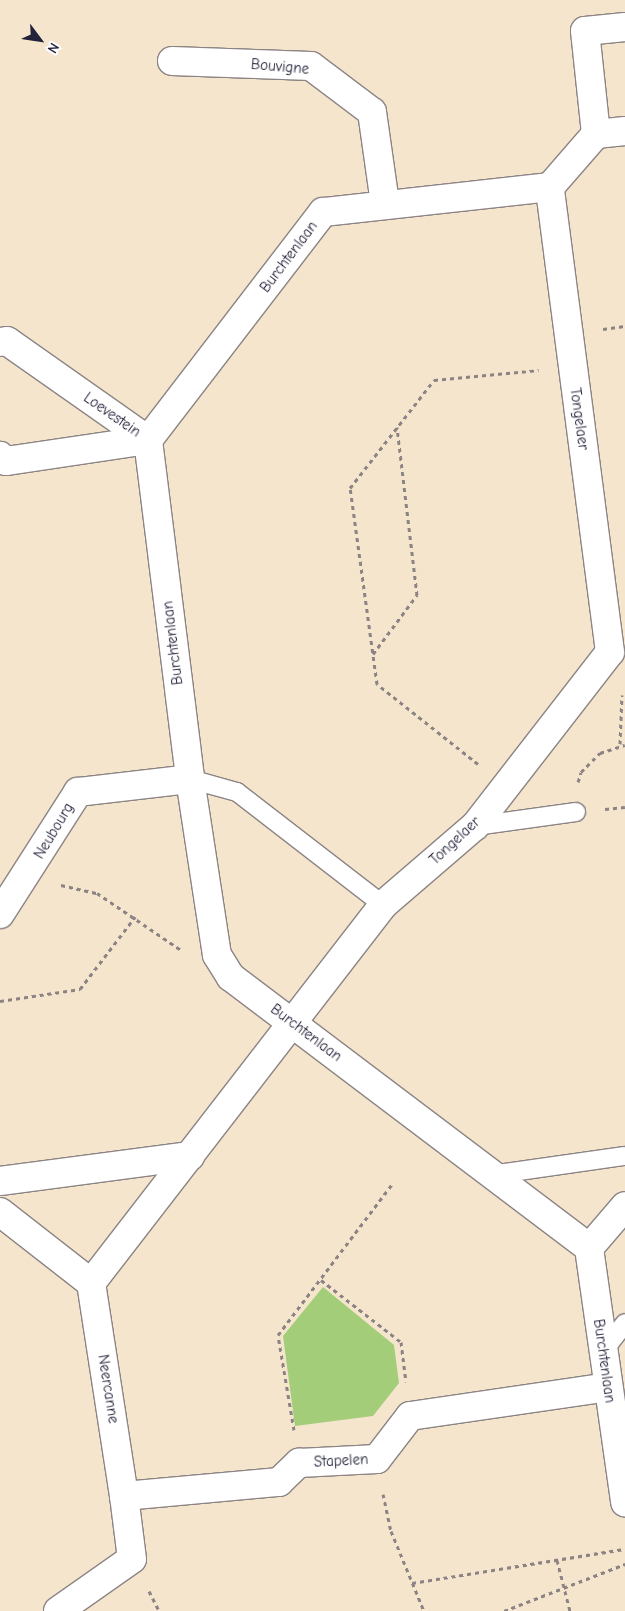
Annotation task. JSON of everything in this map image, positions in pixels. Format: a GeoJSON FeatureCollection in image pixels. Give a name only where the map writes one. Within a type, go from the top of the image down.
{"type":"FeatureCollection","features":[{"type":"Feature","properties":{"kind":"street"},"geometry":{"type":"LineString","coordinates":[[596,134],[585,31],[625,27]]}},
{"type":"Feature","properties":{"kind":"street","name":"Bouvigne"},"geometry":{"type":"LineString","coordinates":[[172,61],[311,66],[372,112],[385,203]]}},
{"type":"Feature","properties":{"kind":"street"},"geometry":{"type":"LineString","coordinates":[[550,187],[596,134],[625,131]]}},
{"type":"Feature","properties":{"kind":"street","name":"Burchtenlaan"},"geometry":{"type":"LineString","coordinates":[[550,187],[385,203],[323,212],[148,440],[190,779],[216,955],[231,977],[293,1022],[588,1248],[625,1502]]}},
{"type":"Feature","properties":{"kind":"street","name":"Tongelaer"},"geometry":{"type":"LineString","coordinates":[[293,1022],[383,905],[475,826],[507,786],[619,668],[572,366],[550,187]]}},
{"type":"Feature","properties":{"kind":"street","name":"Loevestein"},"geometry":{"type":"LineString","coordinates":[[0,342],[7,341],[148,440]]}},
{"type":"Feature","properties":{"kind":"street","name":"Loevestein"},"geometry":{"type":"LineString","coordinates":[[0,456],[6,461],[148,440]]}},
{"type":"Feature","properties":{"kind":"street","name":"Neubourg"},"geometry":{"type":"LineString","coordinates":[[0,914],[26,878],[78,792],[190,779]]}},
{"type":"Feature","properties":{"kind":"street"},"geometry":{"type":"LineString","coordinates":[[0,1212],[92,1283],[293,1022]]}},
{"type":"Feature","properties":{"kind":"street"},"geometry":{"type":"LineString","coordinates":[[0,1181],[190,1156]]}},
{"type":"Feature","properties":{"kind":"street"},"geometry":{"type":"LineString","coordinates":[[588,1248],[625,1206]]}},
{"type":"Feature","properties":{"kind":"street","name":"Neercanne"},"geometry":{"type":"LineString","coordinates":[[92,1283],[124,1496]]}},
{"type":"Feature","properties":{"kind":"street"},"geometry":{"type":"LineString","coordinates":[[410,1416],[608,1387]]}},
{"type":"Feature","properties":{"kind":"street","name":"Stapelen"},"geometry":{"type":"LineString","coordinates":[[124,1496],[279,1482],[300,1463],[376,1459],[410,1416]]}},
{"type":"Feature","properties":{"kind":"street"},"geometry":{"type":"LineString","coordinates":[[58,1611],[132,1560],[124,1496]]}},
{"type":"Feature","properties":{"kind":"lane"},"geometry":{"type":"LineString","coordinates":[[190,779],[237,792],[383,905]]}},
{"type":"Feature","properties":{"kind":"lane"},"geometry":{"type":"LineString","coordinates":[[475,826],[576,812]]}},
{"type":"Feature","properties":{"kind":"lane"},"geometry":{"type":"LineString","coordinates":[[491,1175],[625,1156]]}},
{"type":"Feature","properties":{"kind":"lane"},"geometry":{"type":"LineString","coordinates":[[604,1350],[625,1323]]}},
{"type":"Feature","properties":{"kind":"path"},"geometry":{"type":"LineString","coordinates":[[507,786],[377,684],[350,488],[434,380],[572,366]]}},
{"type":"Feature","properties":{"kind":"path"},"geometry":{"type":"LineString","coordinates":[[373,654],[417,594],[397,427]]}},
{"type":"Feature","properties":{"kind":"path"},"geometry":{"type":"LineString","coordinates":[[576,812],[574,792],[581,772],[600,753],[623,745],[619,668]]}},
{"type":"Feature","properties":{"kind":"path"},"geometry":{"type":"LineString","coordinates":[[26,878],[97,893],[135,917],[178,949],[216,955]]}},
{"type":"Feature","properties":{"kind":"path"},"geometry":{"type":"LineString","coordinates":[[0,1000],[80,989],[135,917]]}},
{"type":"Feature","properties":{"kind":"path"},"geometry":{"type":"LineString","coordinates":[[300,1463],[278,1335],[392,1184]]}},
{"type":"Feature","properties":{"kind":"path"},"geometry":{"type":"LineString","coordinates":[[321,1280],[401,1342],[410,1416]]}},
{"type":"Feature","properties":{"kind":"path"},"geometry":{"type":"LineString","coordinates":[[376,1459],[391,1531],[424,1611]]}},
{"type":"Feature","properties":{"kind":"path"},"geometry":{"type":"LineString","coordinates":[[412,1583],[625,1549]]}},
{"type":"Feature","properties":{"kind":"path"},"geometry":{"type":"LineString","coordinates":[[557,1560],[570,1611]]}},
{"type":"Feature","properties":{"kind":"path"},"geometry":{"type":"LineString","coordinates":[[504,1611],[564,1586],[625,1564]]}},
{"type":"Feature","properties":{"kind":"green space"},"geometry":{"type":"Polygon","coordinates":[[[323,1287],[394,1345],[399,1383],[373,1416],[295,1426],[283,1336],[323,1287]]]}}]}
